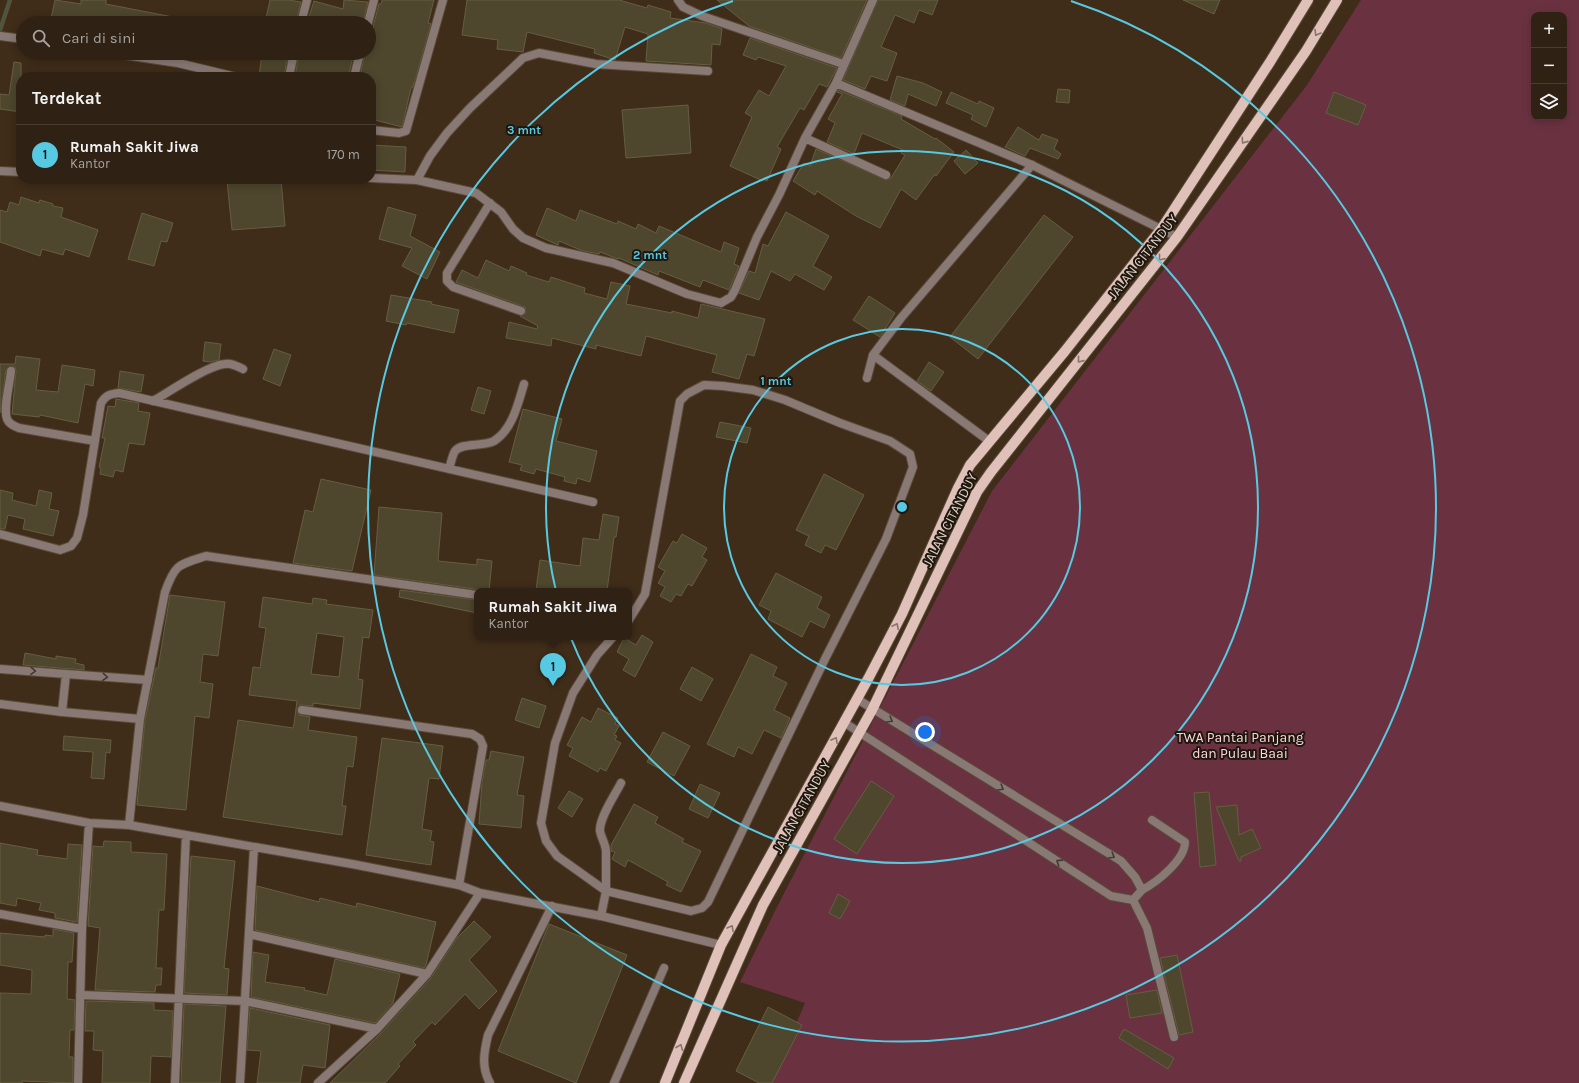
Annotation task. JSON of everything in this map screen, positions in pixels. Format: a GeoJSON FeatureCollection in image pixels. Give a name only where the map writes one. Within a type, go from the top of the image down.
{"type":"FeatureCollection","features":[{"type":"Feature","properties":{"kind":"main road","name":"JALAN CITANDUY"},"geometry":{"type":"LineString","coordinates":[[665,1083],[721,945],[845,723],[902,614],[958,488],[970,465],[1065,351],[1162,228],[1270,62],[1308,0]]}},
{"type":"Feature","properties":{"kind":"main road","name":"JALAN CITANDUY"},"geometry":{"type":"LineString","coordinates":[[684,1083],[763,905],[872,710],[977,492],[990,472],[1177,237],[1306,51],[1337,0]]}},
{"type":"Feature","properties":{"kind":"street"},"geometry":{"type":"LineString","coordinates":[[303,16],[307,0]]}},
{"type":"Feature","properties":{"kind":"street"},"geometry":{"type":"LineString","coordinates":[[370,16],[374,0]]}},
{"type":"Feature","properties":{"kind":"street"},"geometry":{"type":"LineString","coordinates":[[376,131],[399,133],[406,131],[443,0]]}},
{"type":"Feature","properties":{"kind":"street"},"geometry":{"type":"LineString","coordinates":[[678,0],[682,7],[702,16],[843,64]]}},
{"type":"Feature","properties":{"kind":"street"},"geometry":{"type":"LineString","coordinates":[[376,178],[417,180],[476,193],[501,212],[512,229],[523,238],[546,248],[613,263],[687,294],[721,303],[731,297],[735,290],[757,237],[779,195],[805,138],[836,83],[843,64],[873,0]]}},
{"type":"Feature","properties":{"kind":"street"},"geometry":{"type":"LineString","coordinates":[[0,36],[16,38]]}},
{"type":"Feature","properties":{"kind":"street"},"geometry":{"type":"LineString","coordinates":[[417,180],[430,156],[447,133],[470,108],[523,58],[539,53],[596,64],[708,71]]}},
{"type":"Feature","properties":{"kind":"street"},"geometry":{"type":"LineString","coordinates":[[158,60],[215,72]]}},
{"type":"Feature","properties":{"kind":"street"},"geometry":{"type":"LineString","coordinates":[[289,72],[292,60]]}},
{"type":"Feature","properties":{"kind":"street"},"geometry":{"type":"LineString","coordinates":[[355,72],[358,60]]}},
{"type":"Feature","properties":{"kind":"street"},"geometry":{"type":"LineString","coordinates":[[836,83],[1032,165],[1162,228],[1177,237]]}},
{"type":"Feature","properties":{"kind":"street"},"geometry":{"type":"LineString","coordinates":[[805,138],[886,175]]}},
{"type":"Feature","properties":{"kind":"street"},"geometry":{"type":"LineString","coordinates":[[867,378],[873,354],[901,318],[1032,165]]}},
{"type":"Feature","properties":{"kind":"street"},"geometry":{"type":"LineString","coordinates":[[0,171],[16,172]]}},
{"type":"Feature","properties":{"kind":"street"},"geometry":{"type":"LineString","coordinates":[[490,203],[447,273],[447,281],[453,287],[521,311]]}},
{"type":"Feature","properties":{"kind":"street"},"geometry":{"type":"LineString","coordinates":[[873,354],[989,441]]}},
{"type":"Feature","properties":{"kind":"street"},"geometry":{"type":"LineString","coordinates":[[152,401],[211,368],[224,364],[232,364],[243,369]]}},
{"type":"Feature","properties":{"kind":"street"},"geometry":{"type":"LineString","coordinates":[[11,372],[6,412],[8,420],[12,425],[19,428],[95,441]]}},
{"type":"Feature","properties":{"kind":"street"},"geometry":{"type":"LineString","coordinates":[[449,469],[455,452],[459,448],[481,445],[494,440],[511,422],[524,384]]}},
{"type":"Feature","properties":{"kind":"street"},"geometry":{"type":"LineString","coordinates":[[610,640],[597,655],[573,693],[555,743],[541,822],[546,841],[556,856],[606,891],[691,912],[702,908],[708,902],[815,680],[886,539],[913,467],[910,454],[890,441],[840,424],[786,400],[753,390],[704,385],[687,394],[680,401],[644,594],[632,615]]}},
{"type":"Feature","properties":{"kind":"street"},"geometry":{"type":"LineString","coordinates":[[0,534],[60,550],[71,546],[77,538],[83,515],[101,403],[105,396],[119,393],[593,502]]}},
{"type":"Feature","properties":{"kind":"street"},"geometry":{"type":"LineString","coordinates":[[129,825],[140,719],[165,592],[171,573],[182,564],[206,556],[474,595]]}},
{"type":"Feature","properties":{"kind":"street"},"geometry":{"type":"LineString","coordinates":[[0,669],[148,680]]}},
{"type":"Feature","properties":{"kind":"street"},"geometry":{"type":"LineString","coordinates":[[62,712],[66,674]]}},
{"type":"Feature","properties":{"kind":"street"},"geometry":{"type":"LineString","coordinates":[[857,699],[872,710],[1121,861],[1135,877],[1142,890]]}},
{"type":"Feature","properties":{"kind":"street"},"geometry":{"type":"LineString","coordinates":[[0,704],[62,712],[140,719]]}},
{"type":"Feature","properties":{"kind":"street"},"geometry":{"type":"LineString","coordinates":[[302,710],[472,734],[480,739],[483,746],[459,885]]}},
{"type":"Feature","properties":{"kind":"street"},"geometry":{"type":"LineString","coordinates":[[845,723],[1111,896],[1134,900]]}},
{"type":"Feature","properties":{"kind":"street"},"geometry":{"type":"LineString","coordinates":[[601,916],[606,891],[606,846],[600,833],[600,824],[621,783]]}},
{"type":"Feature","properties":{"kind":"street"},"geometry":{"type":"LineString","coordinates":[[0,806],[89,823],[129,825],[459,885],[480,893],[601,916],[721,945]]}},
{"type":"Feature","properties":{"kind":"street"},"geometry":{"type":"LineString","coordinates":[[1134,900],[1142,890],[1163,876],[1185,848],[1185,842],[1152,820]]}},
{"type":"Feature","properties":{"kind":"street"},"geometry":{"type":"LineString","coordinates":[[78,1083],[82,929],[89,823]]}},
{"type":"Feature","properties":{"kind":"street"},"geometry":{"type":"LineString","coordinates":[[175,1083],[186,835]]}},
{"type":"Feature","properties":{"kind":"street"},"geometry":{"type":"LineString","coordinates":[[240,1083],[254,847]]}},
{"type":"Feature","properties":{"kind":"street"},"geometry":{"type":"LineString","coordinates":[[318,1083],[377,1029],[428,974],[480,893]]}},
{"type":"Feature","properties":{"kind":"street"},"geometry":{"type":"LineString","coordinates":[[1134,900],[1147,928],[1174,1037]]}},
{"type":"Feature","properties":{"kind":"street"},"geometry":{"type":"LineString","coordinates":[[490,1083],[484,1071],[484,1054],[488,1035],[552,906]]}},
{"type":"Feature","properties":{"kind":"street"},"geometry":{"type":"LineString","coordinates":[[0,914],[82,929]]}},
{"type":"Feature","properties":{"kind":"street"},"geometry":{"type":"LineString","coordinates":[[249,934],[428,974]]}},
{"type":"Feature","properties":{"kind":"street"},"geometry":{"type":"LineString","coordinates":[[614,1083],[664,968]]}},
{"type":"Feature","properties":{"kind":"street"},"geometry":{"type":"LineString","coordinates":[[80,995],[178,997],[245,1001],[377,1029]]}},
{"type":"Feature","properties":{"kind":"green space","name":"TWA Pantai Panjang dan Pulau Baai"},"geometry":{"type":"Polygon","coordinates":[[[1361,0],[1579,0],[1579,1083],[770,1083],[805,1003],[740,982],[777,907],[992,491],[1307,85],[1361,0]]]}},
{"type":"Feature","properties":{"kind":"building"},"geometry":{"type":"Polygon","coordinates":[[[55,0],[81,4],[81,0],[106,0],[106,4],[168,16],[52,16],[55,0]]]}},
{"type":"Feature","properties":{"kind":"building"},"geometry":{"type":"Polygon","coordinates":[[[270,0],[289,0],[301,2],[298,16],[267,16],[270,0]]]}},
{"type":"Feature","properties":{"kind":"building"},"geometry":{"type":"Polygon","coordinates":[[[344,0],[368,2],[365,16],[309,16],[314,1],[343,9],[344,0]]]}},
{"type":"Feature","properties":{"kind":"building"},"geometry":{"type":"Polygon","coordinates":[[[382,0],[434,0],[428,23],[431,24],[415,81],[411,88],[402,127],[376,120],[376,72],[361,72],[363,60],[376,60],[376,16],[379,4],[381,4],[382,0]]]}},
{"type":"Feature","properties":{"kind":"building"},"geometry":{"type":"Polygon","coordinates":[[[467,0],[619,0],[647,8],[648,5],[671,12],[670,18],[706,23],[722,29],[720,45],[712,44],[711,65],[646,61],[648,34],[625,27],[615,60],[594,53],[595,49],[527,32],[523,52],[497,49],[498,40],[462,35],[467,0]]]}},
{"type":"Feature","properties":{"kind":"building"},"geometry":{"type":"Polygon","coordinates":[[[717,0],[867,0],[841,58],[749,26],[717,0]]]}},
{"type":"Feature","properties":{"kind":"building"},"geometry":{"type":"Polygon","coordinates":[[[878,0],[938,0],[932,15],[919,10],[914,23],[895,15],[881,47],[897,53],[887,81],[871,76],[865,89],[843,80],[878,0]]]}},
{"type":"Feature","properties":{"kind":"building"},"geometry":{"type":"Polygon","coordinates":[[[1183,0],[1220,0],[1214,14],[1183,0]]]}},
{"type":"Feature","properties":{"kind":"building"},"geometry":{"type":"Polygon","coordinates":[[[750,38],[837,68],[827,87],[819,84],[804,110],[800,108],[777,147],[781,149],[767,181],[763,179],[763,181],[730,166],[752,117],[745,113],[759,90],[769,96],[786,66],[758,57],[756,60],[743,55],[750,38]]]}},
{"type":"Feature","properties":{"kind":"building"},"geometry":{"type":"Polygon","coordinates":[[[261,60],[287,60],[285,72],[260,72],[261,60]]]}},
{"type":"Feature","properties":{"kind":"building"},"geometry":{"type":"Polygon","coordinates":[[[298,60],[352,60],[349,72],[296,72],[298,60]]]}},
{"type":"Feature","properties":{"kind":"building"},"geometry":{"type":"Polygon","coordinates":[[[14,62],[21,63],[21,72],[16,72],[16,111],[0,109],[0,94],[9,95],[14,62]]]}},
{"type":"Feature","properties":{"kind":"building"},"geometry":{"type":"Polygon","coordinates":[[[897,76],[923,83],[942,92],[936,106],[908,94],[905,106],[890,100],[897,76]]]}},
{"type":"Feature","properties":{"kind":"building"},"geometry":{"type":"Polygon","coordinates":[[[1058,89],[1070,90],[1069,103],[1056,102],[1058,89]]]}},
{"type":"Feature","properties":{"kind":"building"},"geometry":{"type":"Polygon","coordinates":[[[838,90],[902,116],[901,119],[935,139],[936,138],[954,152],[936,176],[935,174],[916,200],[901,189],[880,228],[856,216],[817,191],[815,195],[793,181],[804,163],[810,166],[816,149],[886,180],[891,178],[905,155],[901,153],[903,150],[862,133],[854,154],[827,142],[835,123],[828,119],[842,94],[837,92],[838,90]]]}},
{"type":"Feature","properties":{"kind":"building"},"geometry":{"type":"Polygon","coordinates":[[[951,92],[978,104],[979,101],[994,108],[986,127],[971,119],[973,115],[946,103],[951,92]]]}},
{"type":"Feature","properties":{"kind":"building"},"geometry":{"type":"Polygon","coordinates":[[[1334,92],[1366,105],[1358,125],[1326,113],[1334,92]]]}},
{"type":"Feature","properties":{"kind":"building"},"geometry":{"type":"Polygon","coordinates":[[[688,105],[691,153],[626,158],[622,110],[688,105]]]}},
{"type":"Feature","properties":{"kind":"building"},"geometry":{"type":"Polygon","coordinates":[[[1018,127],[1039,140],[1042,134],[1058,140],[1054,149],[1061,154],[1058,159],[1030,148],[1025,156],[1005,147],[1018,127]]]}},
{"type":"Feature","properties":{"kind":"building"},"geometry":{"type":"Polygon","coordinates":[[[376,145],[406,147],[405,172],[376,170],[376,145]]]}},
{"type":"Feature","properties":{"kind":"building"},"geometry":{"type":"Polygon","coordinates":[[[966,150],[978,163],[965,174],[954,161],[966,150]]]}},
{"type":"Feature","properties":{"kind":"building"},"geometry":{"type":"Polygon","coordinates":[[[227,184],[281,184],[285,226],[232,230],[227,184]]]}},
{"type":"Feature","properties":{"kind":"building"},"geometry":{"type":"Polygon","coordinates":[[[21,197],[39,203],[40,200],[53,204],[53,206],[63,208],[61,217],[98,230],[89,257],[65,249],[63,255],[42,249],[40,256],[0,242],[0,210],[7,212],[10,202],[19,205],[21,197]]]}},
{"type":"Feature","properties":{"kind":"building"},"geometry":{"type":"Polygon","coordinates":[[[388,207],[416,215],[410,236],[440,252],[427,279],[402,266],[412,248],[379,239],[388,207]]]}},
{"type":"Feature","properties":{"kind":"building"},"geometry":{"type":"Polygon","coordinates":[[[547,208],[576,221],[580,210],[617,224],[618,221],[636,229],[638,224],[656,233],[659,226],[721,252],[724,242],[739,248],[734,264],[739,266],[729,290],[703,280],[700,287],[659,271],[658,275],[619,258],[618,259],[600,252],[599,254],[583,251],[559,241],[558,245],[536,235],[547,208]]]}},
{"type":"Feature","properties":{"kind":"building"},"geometry":{"type":"Polygon","coordinates":[[[786,212],[829,236],[813,266],[832,277],[824,290],[795,274],[790,281],[771,271],[759,300],[739,293],[749,271],[755,273],[763,244],[768,246],[786,212]]]}},
{"type":"Feature","properties":{"kind":"building"},"geometry":{"type":"Polygon","coordinates":[[[142,213],[173,223],[167,242],[161,241],[154,266],[128,259],[142,213]]]}},
{"type":"Feature","properties":{"kind":"building"},"geometry":{"type":"Polygon","coordinates":[[[1044,215],[1073,237],[978,359],[950,337],[1044,215]]]}},
{"type":"Feature","properties":{"kind":"building"},"geometry":{"type":"Polygon","coordinates":[[[486,260],[509,271],[511,266],[527,273],[526,275],[549,282],[551,277],[585,288],[584,293],[607,299],[611,282],[630,286],[626,304],[672,313],[672,311],[698,318],[701,304],[765,319],[754,356],[747,354],[739,379],[712,372],[717,355],[646,336],[641,356],[596,345],[596,349],[552,338],[551,346],[506,338],[509,322],[537,329],[538,326],[520,316],[526,313],[525,307],[456,282],[462,270],[478,278],[486,260]]]}},
{"type":"Feature","properties":{"kind":"building"},"geometry":{"type":"Polygon","coordinates":[[[391,295],[432,302],[431,304],[459,310],[454,333],[407,323],[406,325],[386,321],[391,295]]]}},
{"type":"Feature","properties":{"kind":"building"},"geometry":{"type":"Polygon","coordinates":[[[869,296],[895,313],[880,337],[853,320],[869,296]]]}},
{"type":"Feature","properties":{"kind":"building"},"geometry":{"type":"Polygon","coordinates":[[[205,342],[221,344],[219,360],[210,362],[203,361],[205,342]]]}},
{"type":"Feature","properties":{"kind":"building"},"geometry":{"type":"Polygon","coordinates":[[[274,349],[291,355],[280,386],[263,379],[274,349]]]}},
{"type":"Feature","properties":{"kind":"building"},"geometry":{"type":"Polygon","coordinates":[[[16,356],[40,359],[36,390],[58,392],[62,365],[95,370],[93,386],[85,384],[78,423],[40,415],[39,417],[12,414],[16,371],[15,367],[11,366],[6,370],[0,413],[0,364],[15,364],[16,356]]]}},
{"type":"Feature","properties":{"kind":"building"},"geometry":{"type":"Polygon","coordinates":[[[929,362],[944,372],[931,391],[917,381],[929,362]]]}},
{"type":"Feature","properties":{"kind":"building"},"geometry":{"type":"Polygon","coordinates":[[[120,371],[144,375],[141,392],[118,388],[120,371]]]}},
{"type":"Feature","properties":{"kind":"building"},"geometry":{"type":"Polygon","coordinates":[[[478,387],[491,391],[484,414],[471,410],[478,387]]]}},
{"type":"Feature","properties":{"kind":"building"},"geometry":{"type":"Polygon","coordinates":[[[116,399],[139,403],[138,411],[150,413],[144,445],[129,443],[123,472],[115,470],[113,477],[100,474],[101,468],[99,467],[105,438],[102,438],[108,406],[115,407],[116,399]]]}},
{"type":"Feature","properties":{"kind":"building"},"geometry":{"type":"Polygon","coordinates":[[[523,409],[562,419],[556,441],[597,451],[590,482],[577,478],[576,484],[564,481],[565,477],[536,469],[534,474],[520,470],[522,465],[509,462],[523,409]]]}},
{"type":"Feature","properties":{"kind":"building"},"geometry":{"type":"Polygon","coordinates":[[[720,422],[751,428],[747,443],[716,437],[720,422]]]}},
{"type":"Feature","properties":{"kind":"building"},"geometry":{"type":"Polygon","coordinates":[[[824,474],[864,495],[836,550],[825,545],[821,553],[805,545],[809,536],[796,530],[824,474]]]}},
{"type":"Feature","properties":{"kind":"building"},"geometry":{"type":"Polygon","coordinates":[[[321,479],[371,490],[352,571],[293,563],[305,510],[313,512],[321,479]]]}},
{"type":"Feature","properties":{"kind":"building"},"geometry":{"type":"Polygon","coordinates":[[[0,490],[13,493],[12,500],[36,506],[39,490],[52,493],[49,509],[59,511],[53,536],[23,529],[25,519],[8,515],[5,529],[0,529],[0,490]]]}},
{"type":"Feature","properties":{"kind":"building"},"geometry":{"type":"Polygon","coordinates":[[[379,507],[442,513],[438,561],[477,565],[477,559],[492,561],[489,588],[474,589],[374,575],[379,507]]]}},
{"type":"Feature","properties":{"kind":"building"},"geometry":{"type":"Polygon","coordinates":[[[603,514],[619,517],[616,537],[614,537],[607,588],[536,588],[540,560],[580,566],[583,538],[599,540],[603,514]]]}},
{"type":"Feature","properties":{"kind":"building"},"geometry":{"type":"Polygon","coordinates":[[[682,534],[707,548],[702,557],[707,560],[692,586],[688,584],[681,596],[676,594],[671,602],[660,596],[665,587],[658,583],[665,571],[658,567],[673,541],[677,543],[682,534]]]}},
{"type":"Feature","properties":{"kind":"building"},"geometry":{"type":"Polygon","coordinates":[[[776,573],[822,597],[817,608],[830,615],[824,628],[810,621],[802,637],[768,619],[771,611],[759,605],[776,573]]]}},
{"type":"Feature","properties":{"kind":"building"},"geometry":{"type":"Polygon","coordinates":[[[400,590],[474,600],[474,612],[399,597],[400,590]]]}},
{"type":"Feature","properties":{"kind":"building"},"geometry":{"type":"Polygon","coordinates":[[[170,595],[225,602],[218,656],[203,654],[200,682],[213,684],[209,718],[195,716],[186,810],[137,805],[145,720],[156,668],[158,668],[170,595]]]}},
{"type":"Feature","properties":{"kind":"building"},"geometry":{"type":"Polygon","coordinates":[[[263,597],[312,604],[313,598],[327,600],[326,604],[373,610],[369,638],[363,637],[358,679],[363,680],[360,709],[313,703],[313,706],[300,705],[297,710],[299,715],[310,717],[308,730],[357,737],[353,767],[347,766],[342,806],[346,806],[342,835],[223,817],[238,720],[293,728],[294,724],[297,701],[249,695],[253,667],[260,668],[266,628],[259,627],[263,597]],[[317,633],[311,674],[339,677],[344,637],[317,633]]]}},
{"type":"Feature","properties":{"kind":"building"},"geometry":{"type":"Polygon","coordinates":[[[642,635],[653,642],[635,677],[623,670],[629,659],[617,652],[623,640],[627,640],[636,645],[642,635]]]}},
{"type":"Feature","properties":{"kind":"building"},"geometry":{"type":"Polygon","coordinates":[[[25,653],[56,659],[56,656],[76,659],[75,663],[84,665],[84,670],[23,665],[25,653]]]}},
{"type":"Feature","properties":{"kind":"building"},"geometry":{"type":"Polygon","coordinates":[[[751,654],[777,667],[773,676],[787,683],[774,710],[790,718],[781,738],[764,730],[752,754],[738,747],[734,757],[707,744],[751,654]]]}},
{"type":"Feature","properties":{"kind":"building"},"geometry":{"type":"Polygon","coordinates":[[[692,667],[713,679],[701,701],[680,689],[692,667]]]}},
{"type":"Feature","properties":{"kind":"building"},"geometry":{"type":"Polygon","coordinates":[[[522,698],[546,706],[539,728],[515,720],[522,698]]]}},
{"type":"Feature","properties":{"kind":"building"},"geometry":{"type":"Polygon","coordinates":[[[598,708],[618,718],[615,724],[619,726],[614,735],[617,736],[615,740],[621,743],[606,771],[600,768],[598,772],[569,756],[573,748],[567,745],[582,717],[591,722],[598,708]]]}},
{"type":"Feature","properties":{"kind":"building"},"geometry":{"type":"Polygon","coordinates":[[[663,732],[690,746],[674,776],[647,762],[663,732]]]}},
{"type":"Feature","properties":{"kind":"building"},"geometry":{"type":"Polygon","coordinates":[[[64,736],[111,740],[110,753],[106,752],[104,779],[91,778],[93,752],[63,750],[64,736]]]}},
{"type":"Feature","properties":{"kind":"building"},"geometry":{"type":"Polygon","coordinates":[[[382,738],[443,746],[439,779],[429,778],[422,829],[432,831],[430,841],[434,842],[431,865],[366,855],[382,738]]]}},
{"type":"Feature","properties":{"kind":"building"},"geometry":{"type":"Polygon","coordinates":[[[491,751],[524,757],[517,795],[524,796],[521,828],[479,824],[482,782],[486,760],[489,760],[491,751]]]}},
{"type":"Feature","properties":{"kind":"building"},"geometry":{"type":"Polygon","coordinates":[[[871,781],[894,796],[857,854],[834,839],[871,781]]]}},
{"type":"Feature","properties":{"kind":"building"},"geometry":{"type":"Polygon","coordinates":[[[700,784],[720,793],[708,818],[689,809],[700,784]]]}},
{"type":"Feature","properties":{"kind":"building"},"geometry":{"type":"Polygon","coordinates":[[[569,791],[583,799],[572,817],[558,808],[569,791]]]}},
{"type":"Feature","properties":{"kind":"building"},"geometry":{"type":"Polygon","coordinates":[[[1209,792],[1216,865],[1200,867],[1194,793],[1209,792]]]}},
{"type":"Feature","properties":{"kind":"building"},"geometry":{"type":"Polygon","coordinates":[[[634,804],[658,817],[655,823],[684,839],[682,842],[701,851],[681,892],[666,885],[668,882],[628,860],[625,867],[612,859],[615,852],[611,851],[611,845],[634,804]]]}},
{"type":"Feature","properties":{"kind":"building"},"geometry":{"type":"Polygon","coordinates":[[[1237,805],[1239,835],[1252,829],[1261,848],[1241,857],[1241,861],[1239,861],[1216,807],[1237,805]]]}},
{"type":"Feature","properties":{"kind":"building"},"geometry":{"type":"Polygon","coordinates":[[[104,841],[131,842],[131,852],[167,854],[164,910],[159,910],[156,968],[162,968],[161,985],[156,985],[155,992],[95,990],[100,928],[88,926],[93,846],[103,847],[104,841]]]}},
{"type":"Feature","properties":{"kind":"building"},"geometry":{"type":"Polygon","coordinates":[[[0,843],[38,850],[37,855],[67,859],[68,844],[82,845],[77,922],[55,918],[55,913],[39,910],[41,903],[17,898],[16,906],[0,903],[0,843]]]}},
{"type":"Feature","properties":{"kind":"building"},"geometry":{"type":"Polygon","coordinates":[[[191,856],[235,861],[224,968],[229,969],[227,995],[184,993],[191,856]]]}},
{"type":"Feature","properties":{"kind":"building"},"geometry":{"type":"Polygon","coordinates":[[[257,886],[319,902],[320,898],[356,907],[357,903],[436,922],[426,965],[424,968],[255,930],[257,886]]]}},
{"type":"Feature","properties":{"kind":"building"},"geometry":{"type":"Polygon","coordinates":[[[838,894],[850,901],[840,919],[829,913],[838,894]]]}},
{"type":"Feature","properties":{"kind":"building"},"geometry":{"type":"Polygon","coordinates":[[[474,921],[491,937],[469,960],[497,991],[479,1009],[465,994],[435,1025],[432,1022],[413,1042],[416,1045],[398,1064],[400,1066],[385,1083],[330,1083],[381,1033],[431,978],[456,939],[474,921]]]}},
{"type":"Feature","properties":{"kind":"building"},"geometry":{"type":"Polygon","coordinates":[[[549,924],[627,955],[576,1083],[498,1051],[549,924]]]}},
{"type":"Feature","properties":{"kind":"building"},"geometry":{"type":"Polygon","coordinates":[[[53,929],[74,933],[72,962],[68,962],[67,999],[75,1000],[74,1030],[70,1030],[69,1057],[73,1057],[73,1083],[22,1081],[22,1083],[0,1083],[0,993],[31,994],[32,970],[0,965],[0,933],[45,937],[45,935],[53,936],[53,929]]]}},
{"type":"Feature","properties":{"kind":"building"},"geometry":{"type":"Polygon","coordinates":[[[253,952],[269,955],[265,982],[305,988],[304,990],[327,995],[335,959],[400,974],[393,1003],[375,1023],[251,997],[253,952]]]}},
{"type":"Feature","properties":{"kind":"building"},"geometry":{"type":"Polygon","coordinates":[[[1177,955],[1193,1032],[1179,1035],[1160,958],[1177,955]]]}},
{"type":"Feature","properties":{"kind":"building"},"geometry":{"type":"Polygon","coordinates":[[[1157,990],[1162,1013],[1130,1018],[1126,995],[1157,990]]]}},
{"type":"Feature","properties":{"kind":"building"},"geometry":{"type":"Polygon","coordinates":[[[86,1001],[154,1003],[154,1010],[173,1011],[171,1057],[151,1056],[150,1083],[102,1083],[103,1051],[93,1050],[94,1031],[85,1031],[86,1001]]]}},
{"type":"Feature","properties":{"kind":"building"},"geometry":{"type":"Polygon","coordinates":[[[184,1004],[226,1006],[220,1083],[181,1083],[184,1004]]]}},
{"type":"Feature","properties":{"kind":"building"},"geometry":{"type":"Polygon","coordinates":[[[768,1007],[802,1025],[772,1083],[759,1083],[736,1071],[768,1007]]]}},
{"type":"Feature","properties":{"kind":"building"},"geometry":{"type":"Polygon","coordinates":[[[250,1008],[330,1025],[325,1068],[303,1065],[300,1083],[257,1083],[261,1051],[247,1050],[250,1008]]]}},
{"type":"Feature","properties":{"kind":"building"},"geometry":{"type":"Polygon","coordinates":[[[1124,1029],[1174,1058],[1168,1069],[1119,1038],[1124,1029]]]}},
{"type":"Feature","properties":{"kind":"waterway"},"geometry":{"type":"LineString","coordinates":[[0,30],[10,0]]}},
{"type":"Feature","properties":{"kind":"place","name":"Rumah Sakit Jiwa"},"geometry":{"type":"Point","coordinates":[553,686]}}]}
